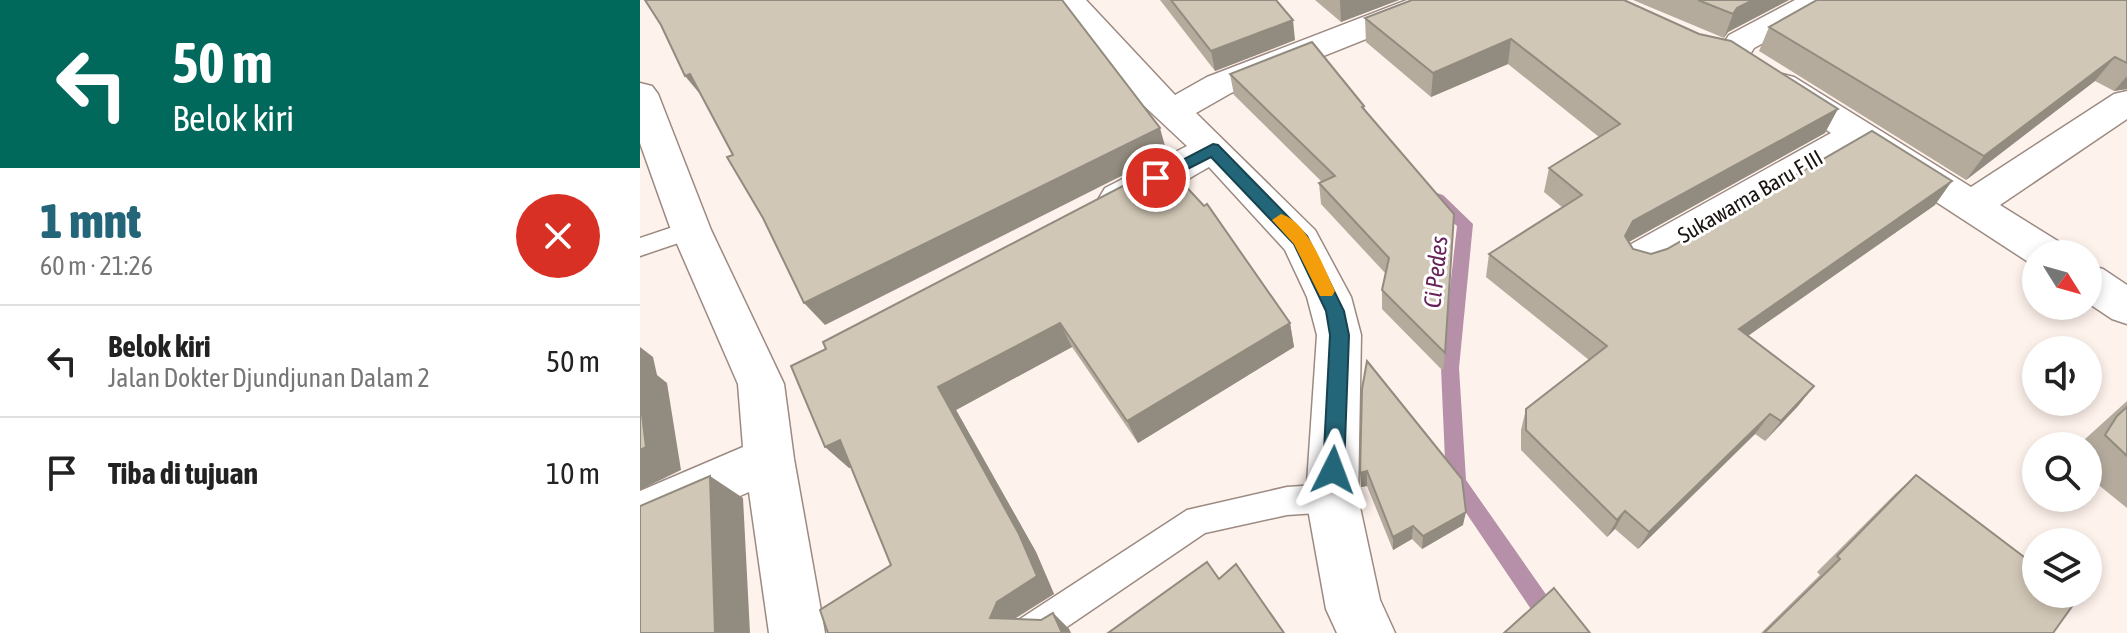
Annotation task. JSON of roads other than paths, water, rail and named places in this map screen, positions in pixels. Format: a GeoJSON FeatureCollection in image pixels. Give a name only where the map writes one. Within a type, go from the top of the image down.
{"type":"FeatureCollection","features":[{"type":"Feature","properties":{"kind":"street"},"geometry":{"type":"LineString","coordinates":[[1069,0],[1162,103],[1213,149],[1301,241],[1335,311],[1339,335],[1332,498],[1354,609],[1367,633]]}},
{"type":"Feature","properties":{"kind":"street"},"geometry":{"type":"LineString","coordinates":[[1162,103],[1371,28],[1435,0]]}},
{"type":"Feature","properties":{"kind":"street"},"geometry":{"type":"LineString","coordinates":[[1819,0],[1719,51],[1858,134],[2025,240]]}},
{"type":"Feature","properties":{"kind":"street"},"geometry":{"type":"LineString","coordinates":[[640,94],[691,230],[775,376],[769,459],[797,633]]}},
{"type":"Feature","properties":{"kind":"street"},"geometry":{"type":"LineString","coordinates":[[1972,205],[2127,102]]}},
{"type":"Feature","properties":{"kind":"street","name":"Sukawarna Baru F III"},"geometry":{"type":"LineString","coordinates":[[1641,258],[1858,134]]}},
{"type":"Feature","properties":{"kind":"street"},"geometry":{"type":"LineString","coordinates":[[1086,215],[1213,149]]}},
{"type":"Feature","properties":{"kind":"street"},"geometry":{"type":"LineString","coordinates":[[2102,290],[2127,307]]}},
{"type":"Feature","properties":{"kind":"street"},"geometry":{"type":"LineString","coordinates":[[640,516],[769,459]]}},
{"type":"Feature","properties":{"kind":"lane"},"geometry":{"type":"LineString","coordinates":[[640,247],[691,230]]}},
{"type":"Feature","properties":{"kind":"lane"},"geometry":{"type":"LineString","coordinates":[[1029,633],[1198,520],[1287,501],[1332,498]]}},
{"type":"Feature","properties":{"kind":"waterway","name":"Ci Pedes"},"geometry":{"type":"LineString","coordinates":[[1437,199],[1465,224],[1450,368],[1456,483],[1561,633]]}}]}
